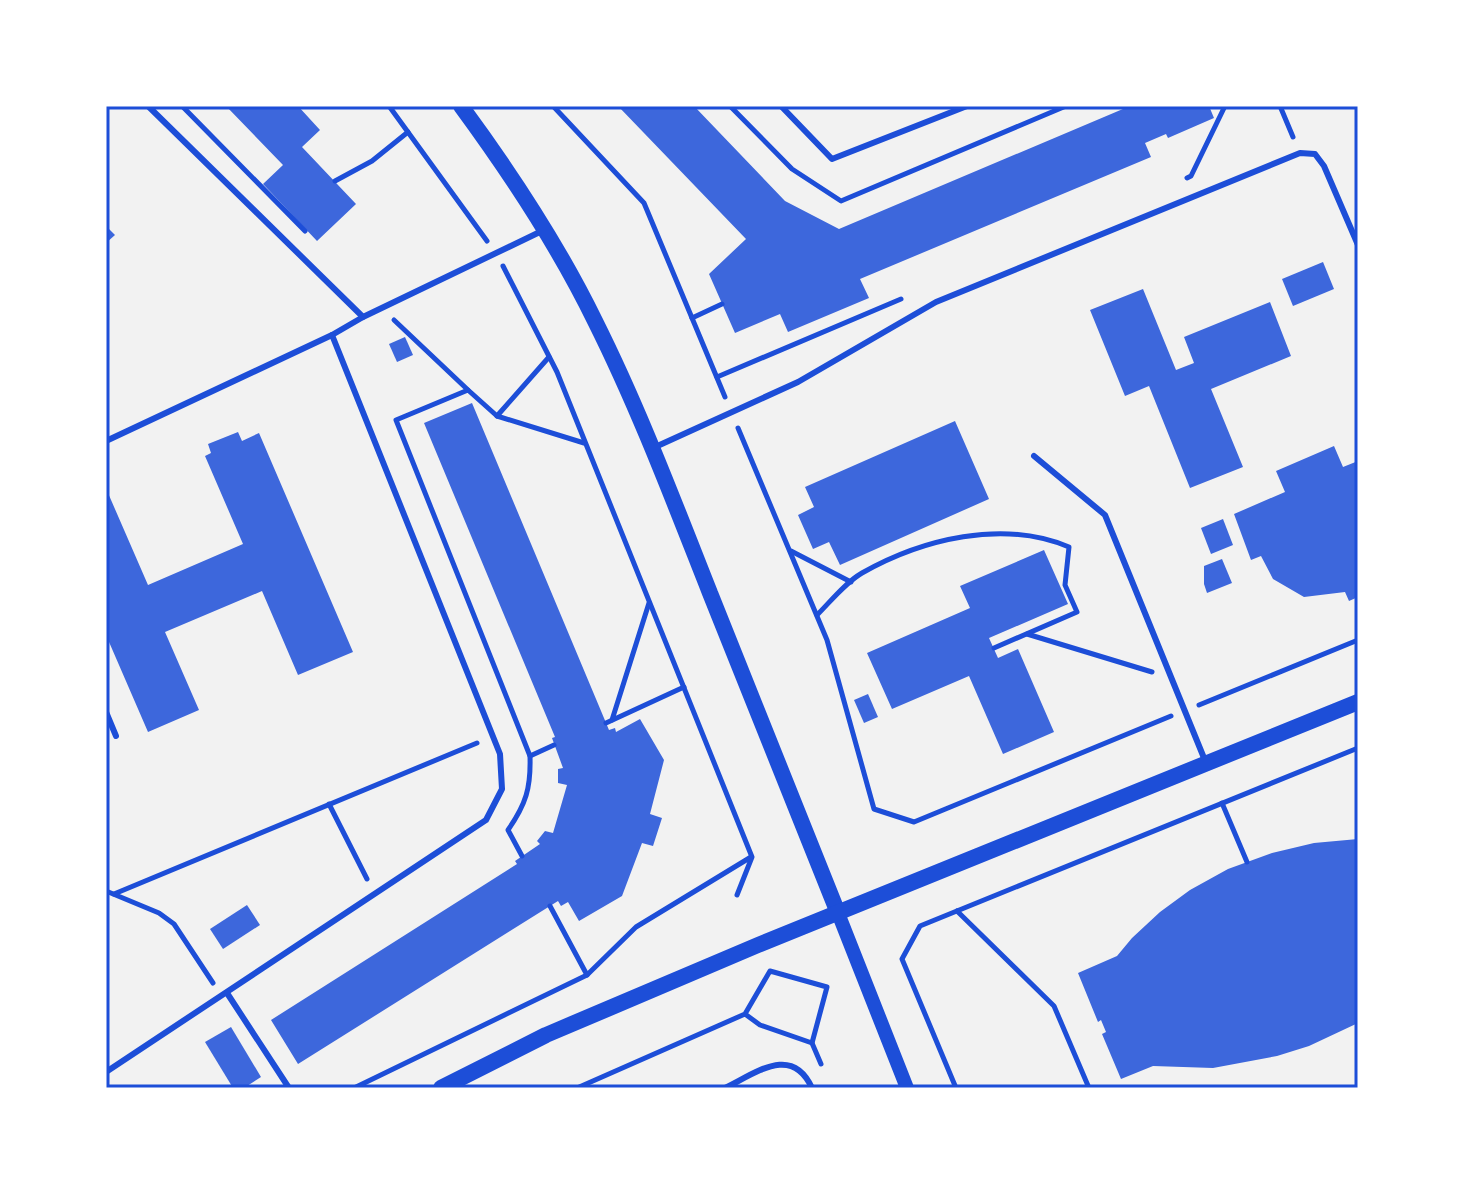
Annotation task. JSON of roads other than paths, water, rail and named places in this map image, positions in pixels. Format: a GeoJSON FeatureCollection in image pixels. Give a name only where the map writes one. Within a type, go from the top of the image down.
{"type":"FeatureCollection","features":[{"type":"Feature","properties":{"kind":"main road"},"geometry":{"type":"LineString","coordinates":[[461,106],[517,186],[595,319],[652,448],[838,913]]}},
{"type":"Feature","properties":{"kind":"main road"},"geometry":{"type":"LineString","coordinates":[[441,1088],[546,1035],[1358,702]]}},
{"type":"Feature","properties":{"kind":"street"},"geometry":{"type":"LineString","coordinates":[[838,913],[907,1088]]}},
{"type":"Feature","properties":{"kind":"lane"},"geometry":{"type":"LineString","coordinates":[[148,106],[363,317]]}},
{"type":"Feature","properties":{"kind":"lane"},"geometry":{"type":"LineString","coordinates":[[781,106],[832,159],[967,106]]}},
{"type":"Feature","properties":{"kind":"lane"},"geometry":{"type":"LineString","coordinates":[[652,448],[798,382],[936,302],[1300,153],[1315,154],[1324,166],[1358,245]]}},
{"type":"Feature","properties":{"kind":"lane"},"geometry":{"type":"LineString","coordinates":[[106,441],[332,335],[381,308],[544,230]]}},
{"type":"Feature","properties":{"kind":"lane"},"geometry":{"type":"LineString","coordinates":[[106,1072],[486,820],[502,789],[500,754],[332,335]]}},
{"type":"Feature","properties":{"kind":"lane"},"geometry":{"type":"LineString","coordinates":[[1034,456],[1105,515],[1206,763]]}},
{"type":"Feature","properties":{"kind":"lane"},"geometry":{"type":"LineString","coordinates":[[106,712],[116,736]]}},
{"type":"Feature","properties":{"kind":"lane"},"geometry":{"type":"LineString","coordinates":[[225,994],[289,1088]]}},
{"type":"Feature","properties":{"kind":"lane"},"geometry":{"type":"LineString","coordinates":[[725,1088],[783,1063],[795,1066],[804,1073],[812,1088]]}}]}
